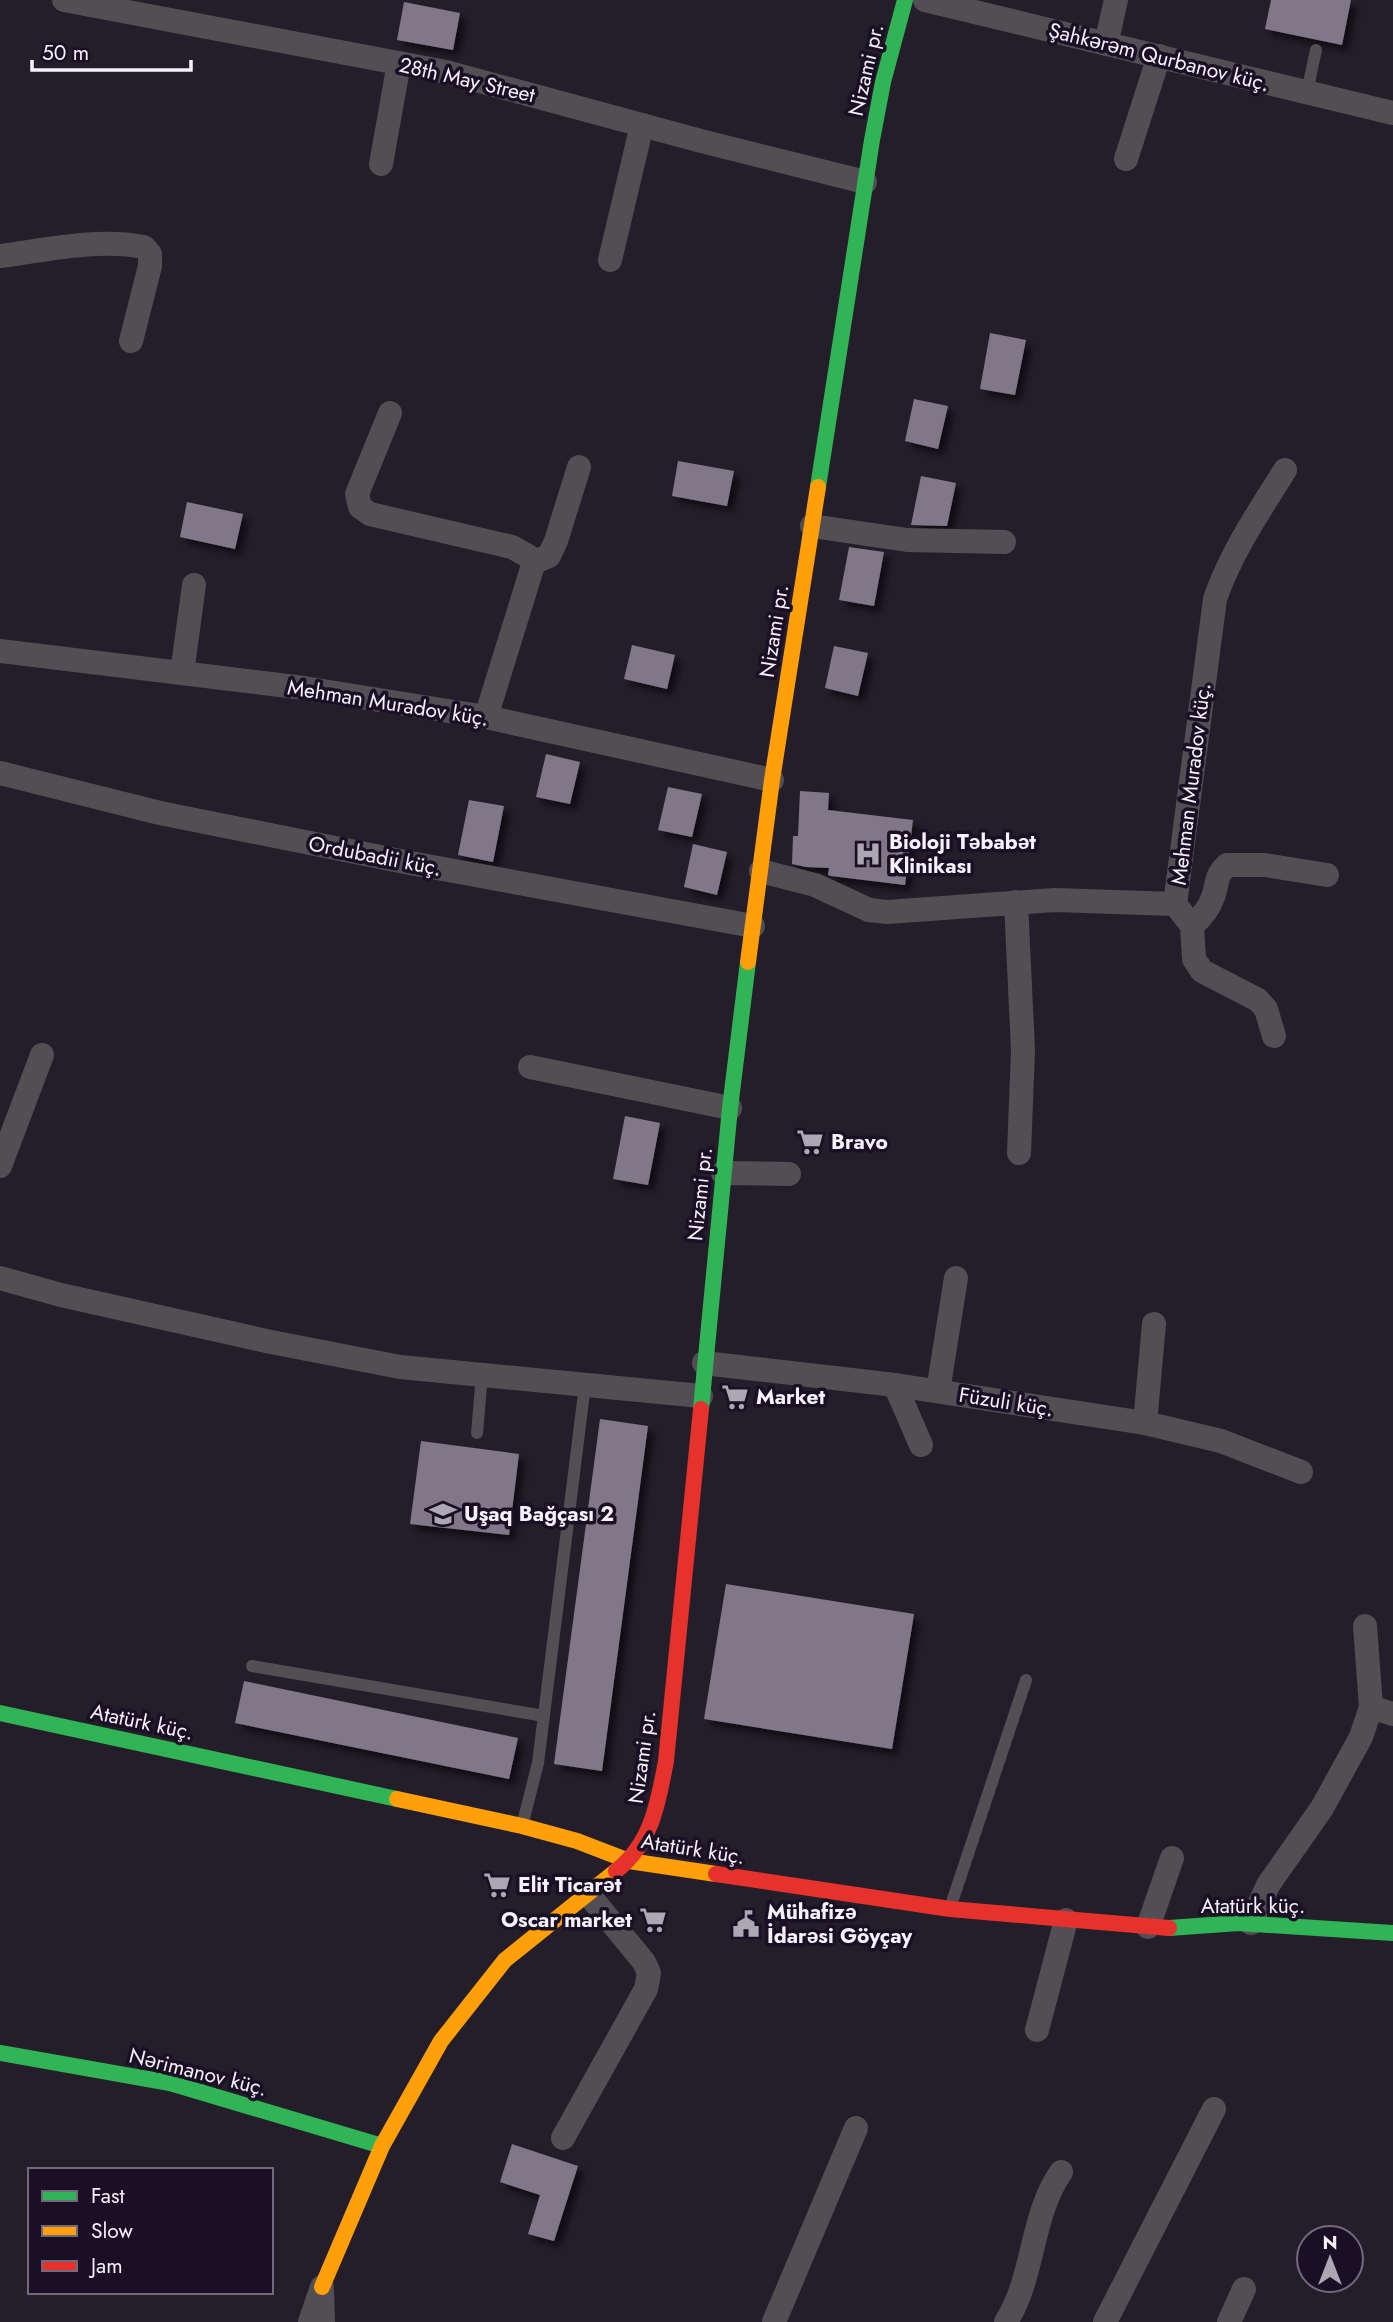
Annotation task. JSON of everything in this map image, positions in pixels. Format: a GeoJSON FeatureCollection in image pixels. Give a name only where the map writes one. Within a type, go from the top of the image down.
{"type":"FeatureCollection","features":[{"type":"Feature","properties":{"kind":"street","name":"28th May Street"},"geometry":{"type":"LineString","coordinates":[[64,0],[446,72],[865,182]]}},
{"type":"Feature","properties":{"kind":"street","name":"Nizami pr."},"geometry":{"type":"LineString","coordinates":[[322,2287],[382,2146],[441,2042],[505,1961],[629,1861],[647,1835],[656,1813],[666,1761],[730,1108],[772,780],[865,182],[883,82],[905,0]]}},
{"type":"Feature","properties":{"kind":"street","name":"Şahkərəm Qurbanov küç."},"geometry":{"type":"LineString","coordinates":[[925,0],[1393,113]]}},
{"type":"Feature","properties":{"kind":"street"},"geometry":{"type":"LineString","coordinates":[[1106,44],[1116,0]]}},
{"type":"Feature","properties":{"kind":"street"},"geometry":{"type":"LineString","coordinates":[[1126,159],[1159,56]]}},
{"type":"Feature","properties":{"kind":"street"},"geometry":{"type":"LineString","coordinates":[[382,164],[400,63]]}},
{"type":"Feature","properties":{"kind":"street"},"geometry":{"type":"LineString","coordinates":[[610,260],[642,125]]}},
{"type":"Feature","properties":{"kind":"street"},"geometry":{"type":"LineString","coordinates":[[0,256],[99,243],[124,243],[144,247],[150,254],[150,266],[131,341]]}},
{"type":"Feature","properties":{"kind":"street"},"geometry":{"type":"LineString","coordinates":[[390,413],[357,494],[360,507],[370,514],[512,547],[534,562]]}},
{"type":"Feature","properties":{"kind":"street"},"geometry":{"type":"LineString","coordinates":[[534,562],[549,556],[579,467]]}},
{"type":"Feature","properties":{"kind":"street","name":"Mehman Muradov küç."},"geometry":{"type":"LineString","coordinates":[[761,871],[815,885],[869,910],[887,912],[1016,902],[1088,900],[1175,904],[1215,599],[1222,578],[1242,540],[1284,470]]}},
{"type":"Feature","properties":{"kind":"street"},"geometry":{"type":"LineString","coordinates":[[812,526],[908,540],[1004,542]]}},
{"type":"Feature","properties":{"kind":"street"},"geometry":{"type":"LineString","coordinates":[[486,717],[534,562]]}},
{"type":"Feature","properties":{"kind":"street"},"geometry":{"type":"LineString","coordinates":[[181,673],[194,585]]}},
{"type":"Feature","properties":{"kind":"street","name":"Mehman Muradov küç."},"geometry":{"type":"LineString","coordinates":[[0,651],[304,688],[486,717],[772,780]]}},
{"type":"Feature","properties":{"kind":"street","name":"Ordubadii küç."},"geometry":{"type":"LineString","coordinates":[[0,773],[160,814],[753,926]]}},
{"type":"Feature","properties":{"kind":"street"},"geometry":{"type":"LineString","coordinates":[[1192,926],[1204,915],[1213,898],[1219,872],[1227,865],[1265,865],[1327,875]]}},
{"type":"Feature","properties":{"kind":"street"},"geometry":{"type":"LineString","coordinates":[[1016,902],[1023,1050],[1019,1153]]}},
{"type":"Feature","properties":{"kind":"street"},"geometry":{"type":"LineString","coordinates":[[1175,904],[1192,926],[1194,959],[1202,971],[1258,1000],[1266,1009],[1274,1036]]}},
{"type":"Feature","properties":{"kind":"street"},"geometry":{"type":"LineString","coordinates":[[0,1166],[42,1055]]}},
{"type":"Feature","properties":{"kind":"street"},"geometry":{"type":"LineString","coordinates":[[530,1067],[730,1108]]}},
{"type":"Feature","properties":{"kind":"street"},"geometry":{"type":"LineString","coordinates":[[723,1172],[789,1174]]}},
{"type":"Feature","properties":{"kind":"street"},"geometry":{"type":"LineString","coordinates":[[937,1391],[956,1278]]}},
{"type":"Feature","properties":{"kind":"street"},"geometry":{"type":"LineString","coordinates":[[0,1279],[342,1357],[400,1367],[701,1396]]}},
{"type":"Feature","properties":{"kind":"street"},"geometry":{"type":"LineString","coordinates":[[1145,1423],[1154,1324]]}},
{"type":"Feature","properties":{"kind":"street","name":"Füzuli küç."},"geometry":{"type":"LineString","coordinates":[[704,1363],[895,1385],[1145,1423],[1222,1441],[1301,1472]]}},
{"type":"Feature","properties":{"kind":"street"},"geometry":{"type":"LineString","coordinates":[[895,1385],[921,1445]]}},
{"type":"Feature","properties":{"kind":"street"},"geometry":{"type":"LineString","coordinates":[[1251,1923],[1268,1885],[1322,1808],[1361,1737],[1382,1711],[1365,1626]]}},
{"type":"Feature","properties":{"kind":"street","name":"Atatürk küç."},"geometry":{"type":"LineString","coordinates":[[0,1713],[522,1826],[577,1841],[629,1861],[950,1909],[1066,1920],[1178,1928],[1251,1923],[1393,1933]]}},
{"type":"Feature","properties":{"kind":"street"},"geometry":{"type":"LineString","coordinates":[[1148,1927],[1172,1858]]}},
{"type":"Feature","properties":{"kind":"street"},"geometry":{"type":"LineString","coordinates":[[563,2138],[646,1989],[649,1973],[644,1962],[589,1895]]}},
{"type":"Feature","properties":{"kind":"street"},"geometry":{"type":"LineString","coordinates":[[1037,2030],[1066,1920]]}},
{"type":"Feature","properties":{"kind":"street","name":"Nərimanov küç."},"geometry":{"type":"LineString","coordinates":[[0,2053],[170,2083],[382,2146]]}},
{"type":"Feature","properties":{"kind":"street"},"geometry":{"type":"LineString","coordinates":[[1105,2322],[1214,2109]]}},
{"type":"Feature","properties":{"kind":"street"},"geometry":{"type":"LineString","coordinates":[[774,2322],[856,2128]]}},
{"type":"Feature","properties":{"kind":"street"},"geometry":{"type":"LineString","coordinates":[[1006,2322],[1015,2308],[1049,2189],[1061,2172]]}},
{"type":"Feature","properties":{"kind":"street"},"geometry":{"type":"LineString","coordinates":[[310,2322],[322,2287]]}},
{"type":"Feature","properties":{"kind":"street"},"geometry":{"type":"LineString","coordinates":[[322,2287],[323,2322]]}},
{"type":"Feature","properties":{"kind":"street"},"geometry":{"type":"LineString","coordinates":[[1229,2322],[1244,2289]]}},
{"type":"Feature","properties":{"kind":"lane"},"geometry":{"type":"LineString","coordinates":[[1307,92],[1316,50]]}},
{"type":"Feature","properties":{"kind":"lane"},"geometry":{"type":"LineString","coordinates":[[477,1433],[482,1374]]}},
{"type":"Feature","properties":{"kind":"lane"},"geometry":{"type":"LineString","coordinates":[[522,1826],[538,1763],[585,1385]]}},
{"type":"Feature","properties":{"kind":"lane"},"geometry":{"type":"LineString","coordinates":[[252,1665],[544,1716]]}},
{"type":"Feature","properties":{"kind":"lane"},"geometry":{"type":"LineString","coordinates":[[950,1909],[1026,1680]]}},
{"type":"Feature","properties":{"kind":"building"},"geometry":{"type":"Polygon","coordinates":[[[1271,0],[1351,0],[1342,45],[1265,29],[1271,0]]]}},
{"type":"Feature","properties":{"kind":"building"},"geometry":{"type":"Polygon","coordinates":[[[404,2],[460,13],[453,50],[397,40],[404,2]]]}},
{"type":"Feature","properties":{"kind":"building"},"geometry":{"type":"Polygon","coordinates":[[[990,333],[1026,340],[1015,395],[980,389],[990,333]]]}},
{"type":"Feature","properties":{"kind":"building"},"geometry":{"type":"Polygon","coordinates":[[[914,399],[948,406],[938,449],[905,441],[914,399]]]}},
{"type":"Feature","properties":{"kind":"building"},"geometry":{"type":"Polygon","coordinates":[[[678,461],[734,471],[727,506],[672,496],[678,461]]]}},
{"type":"Feature","properties":{"kind":"building"},"geometry":{"type":"Polygon","coordinates":[[[921,476],[956,483],[947,526],[911,525],[921,476]]]}},
{"type":"Feature","properties":{"kind":"building"},"geometry":{"type":"Polygon","coordinates":[[[187,502],[243,514],[235,549],[180,537],[187,502]]]}},
{"type":"Feature","properties":{"kind":"building"},"geometry":{"type":"Polygon","coordinates":[[[849,547],[884,552],[874,606],[839,600],[849,547]]]}},
{"type":"Feature","properties":{"kind":"building"},"geometry":{"type":"Polygon","coordinates":[[[632,645],[675,655],[667,689],[624,679],[632,645]]]}},
{"type":"Feature","properties":{"kind":"building"},"geometry":{"type":"Polygon","coordinates":[[[834,646],[868,653],[858,696],[825,688],[834,646]]]}},
{"type":"Feature","properties":{"kind":"building"},"geometry":{"type":"Polygon","coordinates":[[[546,754],[580,762],[570,804],[536,797],[546,754]]]}},
{"type":"Feature","properties":{"kind":"building"},"geometry":{"type":"Polygon","coordinates":[[[668,787],[702,794],[692,837],[658,830],[668,787]]]}},
{"type":"Feature","properties":{"kind":"building"},"geometry":{"type":"Polygon","coordinates":[[[800,791],[829,793],[828,810],[913,820],[905,885],[831,876],[828,875],[829,868],[792,864],[793,836],[798,836],[800,791]]]}},
{"type":"Feature","properties":{"kind":"building"},"geometry":{"type":"Polygon","coordinates":[[[469,800],[504,806],[493,862],[458,855],[469,800]]]}},
{"type":"Feature","properties":{"kind":"building"},"geometry":{"type":"Polygon","coordinates":[[[693,844],[727,852],[717,895],[684,887],[693,844]]]}},
{"type":"Feature","properties":{"kind":"building"},"geometry":{"type":"Polygon","coordinates":[[[625,1116],[660,1123],[648,1185],[613,1179],[625,1116]]]}},
{"type":"Feature","properties":{"kind":"building"},"geometry":{"type":"Polygon","coordinates":[[[600,1419],[648,1426],[602,1771],[554,1764],[600,1419]]]}},
{"type":"Feature","properties":{"kind":"building"},"geometry":{"type":"Polygon","coordinates":[[[421,1441],[519,1454],[509,1535],[410,1524],[421,1441]]]}},
{"type":"Feature","properties":{"kind":"building"},"geometry":{"type":"Polygon","coordinates":[[[726,1584],[914,1614],[892,1749],[704,1719],[726,1584]]]}},
{"type":"Feature","properties":{"kind":"building"},"geometry":{"type":"Polygon","coordinates":[[[244,1681],[518,1738],[509,1779],[235,1723],[244,1681]]]}},
{"type":"Feature","properties":{"kind":"building"},"geometry":{"type":"Polygon","coordinates":[[[512,2144],[578,2166],[554,2241],[528,2234],[540,2195],[500,2182],[512,2144]]]}},
{"type":"Feature","properties":{"kind":"traffic: fast"},"geometry":{"type":"LineString","coordinates":[[818,487],[872,140],[883,82],[905,0]]}},
{"type":"Feature","properties":{"kind":"traffic: fast"},"geometry":{"type":"LineString","coordinates":[[701,1409],[730,1108],[748,962]]}},
{"type":"Feature","properties":{"kind":"traffic: fast"},"geometry":{"type":"LineString","coordinates":[[0,1713],[397,1799]]}},
{"type":"Feature","properties":{"kind":"traffic: fast"},"geometry":{"type":"LineString","coordinates":[[1169,1928],[1239,1923],[1393,1933]]}},
{"type":"Feature","properties":{"kind":"traffic: fast"},"geometry":{"type":"LineString","coordinates":[[0,2053],[170,2083],[382,2146]]}},
{"type":"Feature","properties":{"kind":"traffic: slow"},"geometry":{"type":"LineString","coordinates":[[748,962],[772,780],[818,487]]}},
{"type":"Feature","properties":{"kind":"traffic: slow"},"geometry":{"type":"LineString","coordinates":[[397,1799],[522,1826],[577,1841],[629,1861],[716,1874]]}},
{"type":"Feature","properties":{"kind":"traffic: slow"},"geometry":{"type":"LineString","coordinates":[[322,2287],[382,2146],[441,2041],[505,1960],[616,1871]]}},
{"type":"Feature","properties":{"kind":"traffic: jam"},"geometry":{"type":"LineString","coordinates":[[616,1871],[628,1860],[646,1835],[656,1807],[666,1761],[701,1409]]}},
{"type":"Feature","properties":{"kind":"traffic: jam"},"geometry":{"type":"LineString","coordinates":[[716,1874],[950,1909],[1169,1928]]}},
{"type":"Feature","properties":{"kind":"place","name":"Bioloji Təbabət Klinikası"},"geometry":{"type":"Point","coordinates":[868,854]}},
{"type":"Feature","properties":{"kind":"place","name":"Bravo"},"geometry":{"type":"Point","coordinates":[810,1142]}},
{"type":"Feature","properties":{"kind":"place","name":"Market"},"geometry":{"type":"Point","coordinates":[735,1397]}},
{"type":"Feature","properties":{"kind":"place","name":"Uşaq Bağçası 2"},"geometry":{"type":"Point","coordinates":[443,1514]}},
{"type":"Feature","properties":{"kind":"place","name":"Elit Ticarət"},"geometry":{"type":"Point","coordinates":[497,1885]}},
{"type":"Feature","properties":{"kind":"place","name":"Oscar market"},"geometry":{"type":"Point","coordinates":[653,1920]}},
{"type":"Feature","properties":{"kind":"place","name":"Mühafizə İdarəsi Göyçay"},"geometry":{"type":"Point","coordinates":[746,1924]}}]}
